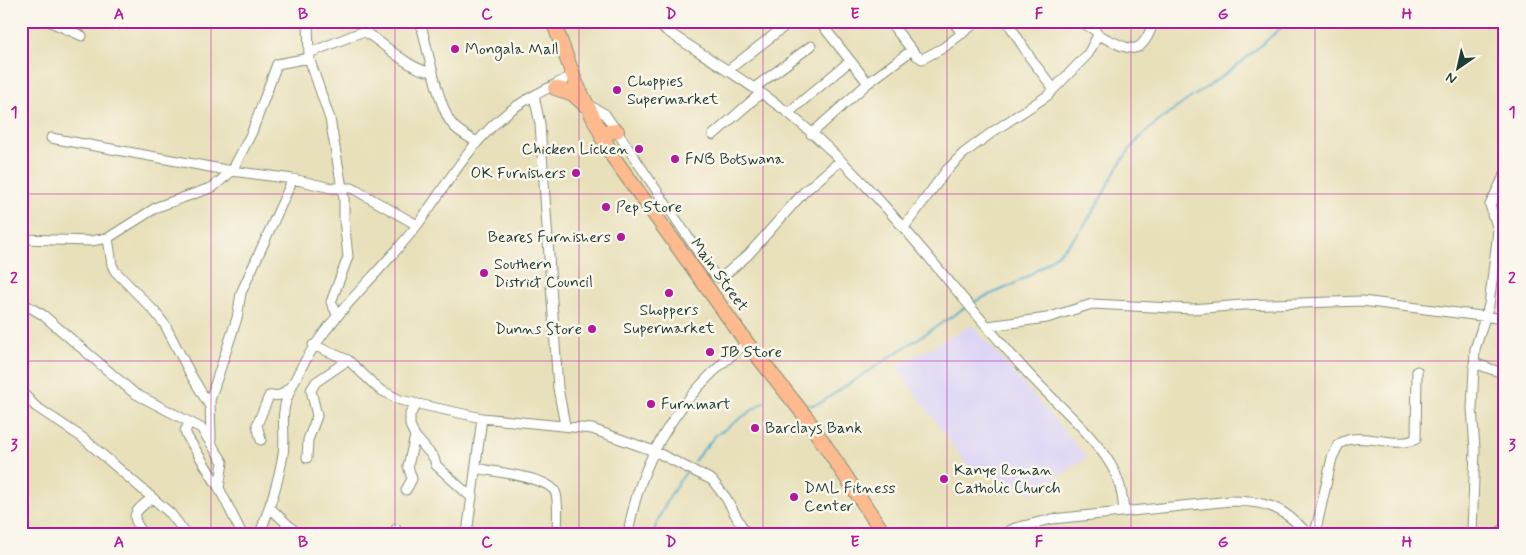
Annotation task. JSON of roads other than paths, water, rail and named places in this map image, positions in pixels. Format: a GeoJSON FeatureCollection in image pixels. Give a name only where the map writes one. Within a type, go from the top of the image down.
{"type":"FeatureCollection","features":[{"type":"Feature","properties":{"kind":"highway","name":"Main Street"},"geometry":{"type":"LineString","coordinates":[[553,21],[574,79],[602,138],[628,180],[747,343],[794,400],[884,534]]}},
{"type":"Feature","properties":{"kind":"highway"},"geometry":{"type":"LineString","coordinates":[[566,56],[565,66],[554,87],[575,96],[587,106]]}},
{"type":"Feature","properties":{"kind":"highway"},"geometry":{"type":"LineString","coordinates":[[602,138],[608,132],[617,131]]}},
{"type":"Feature","properties":{"kind":"street"},"geometry":{"type":"LineString","coordinates":[[48,21],[82,36]]}},
{"type":"Feature","properties":{"kind":"street"},"geometry":{"type":"LineString","coordinates":[[308,21],[309,56],[330,119],[343,189],[348,257],[331,302],[337,314]]}},
{"type":"Feature","properties":{"kind":"street"},"geometry":{"type":"LineString","coordinates":[[420,21],[433,71],[452,124],[478,142]]}},
{"type":"Feature","properties":{"kind":"street"},"geometry":{"type":"LineString","coordinates":[[652,21],[757,90],[788,113],[840,161],[905,226],[961,296],[1025,370],[1094,442],[1110,463],[1123,494],[1124,512]]}},
{"type":"Feature","properties":{"kind":"street"},"geometry":{"type":"LineString","coordinates":[[818,21],[868,83]]}},
{"type":"Feature","properties":{"kind":"street"},"geometry":{"type":"LineString","coordinates":[[888,21],[919,58],[925,59],[978,21]]}},
{"type":"Feature","properties":{"kind":"street"},"geometry":{"type":"LineString","coordinates":[[953,21],[962,34]]}},
{"type":"Feature","properties":{"kind":"street"},"geometry":{"type":"LineString","coordinates":[[1007,21],[1031,59],[1054,89]]}},
{"type":"Feature","properties":{"kind":"street"},"geometry":{"type":"LineString","coordinates":[[1078,21],[1095,30],[1098,35],[1130,49],[1140,48],[1147,41],[1154,21]]}},
{"type":"Feature","properties":{"kind":"street"},"geometry":{"type":"LineString","coordinates":[[727,71],[785,26]]}},
{"type":"Feature","properties":{"kind":"street"},"geometry":{"type":"LineString","coordinates":[[21,239],[90,241],[108,238],[157,207],[213,187],[232,171],[252,132],[276,65],[309,56],[364,31],[415,67],[427,72],[433,71]]}},
{"type":"Feature","properties":{"kind":"street"},"geometry":{"type":"LineString","coordinates":[[905,226],[946,170],[964,153],[1043,99],[1088,54],[1098,35]]}},
{"type":"Feature","properties":{"kind":"street"},"geometry":{"type":"LineString","coordinates":[[713,135],[757,90],[811,46]]}},
{"type":"Feature","properties":{"kind":"street"},"geometry":{"type":"LineString","coordinates":[[811,134],[868,83],[912,50]]}},
{"type":"Feature","properties":{"kind":"street"},"geometry":{"type":"LineString","coordinates":[[788,113],[850,61]]}},
{"type":"Feature","properties":{"kind":"street"},"geometry":{"type":"LineString","coordinates":[[260,534],[284,451],[283,411],[293,385],[313,346],[337,314],[372,278],[417,225],[478,142],[504,115],[534,96],[574,79]]}},
{"type":"Feature","properties":{"kind":"street"},"geometry":{"type":"LineString","coordinates":[[534,96],[540,124],[558,388],[565,425]]}},
{"type":"Feature","properties":{"kind":"street"},"geometry":{"type":"LineString","coordinates":[[587,106],[604,114],[617,131],[703,260],[718,278],[721,278],[748,255],[799,197],[840,161]]}},
{"type":"Feature","properties":{"kind":"street"},"geometry":{"type":"LineString","coordinates":[[51,138],[232,171],[293,179],[321,186],[354,189],[417,225]]}},
{"type":"Feature","properties":{"kind":"street"},"geometry":{"type":"LineString","coordinates":[[1472,534],[1474,363],[1478,336],[1489,305],[1498,229],[1490,209],[1491,200],[1505,174]]}},
{"type":"Feature","properties":{"kind":"street"},"geometry":{"type":"LineString","coordinates":[[211,440],[209,405],[221,362],[237,318],[241,293],[293,179]]}},
{"type":"Feature","properties":{"kind":"street"},"geometry":{"type":"LineString","coordinates":[[1492,214],[1505,217]]}},
{"type":"Feature","properties":{"kind":"street"},"geometry":{"type":"LineString","coordinates":[[108,238],[112,265],[115,272],[155,312],[165,325],[191,376],[209,405]]}},
{"type":"Feature","properties":{"kind":"street"},"geometry":{"type":"LineString","coordinates":[[1494,267],[1505,267]]}},
{"type":"Feature","properties":{"kind":"street"},"geometry":{"type":"LineString","coordinates":[[988,326],[1047,318],[1092,304],[1192,308],[1242,304],[1362,301],[1484,318],[1505,319]]}},
{"type":"Feature","properties":{"kind":"street"},"geometry":{"type":"LineString","coordinates":[[21,302],[43,315],[134,393],[202,428],[211,440],[224,465],[219,488]]}},
{"type":"Feature","properties":{"kind":"street"},"geometry":{"type":"LineString","coordinates":[[628,534],[631,513],[654,451],[674,414],[684,401],[729,356],[747,343]]}},
{"type":"Feature","properties":{"kind":"street"},"geometry":{"type":"LineString","coordinates":[[313,346],[348,360],[378,388],[416,406],[482,418],[592,429],[654,451],[712,480],[726,498],[746,534]]}},
{"type":"Feature","properties":{"kind":"street"},"geometry":{"type":"LineString","coordinates":[[307,458],[308,440],[317,416],[311,390],[316,382],[348,360]]}},
{"type":"Feature","properties":{"kind":"street"},"geometry":{"type":"LineString","coordinates":[[1474,363],[1505,374]]}},
{"type":"Feature","properties":{"kind":"street"},"geometry":{"type":"LineString","coordinates":[[1315,534],[1332,458],[1339,444],[1356,438],[1405,441],[1416,439],[1417,371]]}},
{"type":"Feature","properties":{"kind":"street"},"geometry":{"type":"LineString","coordinates":[[261,440],[257,425],[269,396],[281,395],[293,385]]}},
{"type":"Feature","properties":{"kind":"street"},"geometry":{"type":"LineString","coordinates":[[21,391],[35,406],[83,438],[171,514],[186,534]]}},
{"type":"Feature","properties":{"kind":"street"},"geometry":{"type":"LineString","coordinates":[[416,406],[410,414],[410,425],[415,436],[434,458],[436,465],[472,498]]}},
{"type":"Feature","properties":{"kind":"street"},"geometry":{"type":"LineString","coordinates":[[467,534],[482,418]]}},
{"type":"Feature","properties":{"kind":"street"},"geometry":{"type":"LineString","coordinates":[[190,422],[185,431],[186,436],[219,488],[242,534]]}},
{"type":"Feature","properties":{"kind":"street"},"geometry":{"type":"LineString","coordinates":[[406,490],[412,479],[408,466],[415,436]]}},
{"type":"Feature","properties":{"kind":"street"},"geometry":{"type":"LineString","coordinates":[[476,468],[541,481],[552,486],[556,494],[557,534]]}},
{"type":"Feature","properties":{"kind":"street"},"geometry":{"type":"LineString","coordinates":[[144,534],[136,524],[135,512],[152,498]]}},
{"type":"Feature","properties":{"kind":"street"},"geometry":{"type":"LineString","coordinates":[[1003,534],[1015,528],[1052,519],[1231,501],[1257,501],[1271,505],[1285,513],[1308,534]]}},
{"type":"Feature","properties":{"kind":"street"},"geometry":{"type":"LineString","coordinates":[[269,507],[298,534]]}},
{"type":"Feature","properties":{"kind":"street"},"geometry":{"type":"LineString","coordinates":[[1497,534],[1505,528]]}},
{"type":"Feature","properties":{"kind":"waterway"},"geometry":{"type":"LineString","coordinates":[[972,303],[1020,281],[1046,264],[1061,251],[1085,224],[1115,172],[1140,138],[1172,111],[1238,64],[1289,21]]}},
{"type":"Feature","properties":{"kind":"waterway"},"geometry":{"type":"LineString","coordinates":[[807,406],[820,403],[966,307]]}},
{"type":"Feature","properties":{"kind":"waterway"},"geometry":{"type":"LineString","coordinates":[[694,461],[715,436],[764,402]]}},
{"type":"Feature","properties":{"kind":"waterway"},"geometry":{"type":"LineString","coordinates":[[653,534],[667,501],[687,471]]}},
{"type":"Feature","properties":{"kind":"place","name":"Mongala Mall"},"geometry":{"type":"Point","coordinates":[455,49]}},
{"type":"Feature","properties":{"kind":"place","name":"Choppies Supermarket"},"geometry":{"type":"Point","coordinates":[617,90]}},
{"type":"Feature","properties":{"kind":"place","name":"Chicken Licken"},"geometry":{"type":"Point","coordinates":[639,149]}},
{"type":"Feature","properties":{"kind":"place","name":"FNB Botswana"},"geometry":{"type":"Point","coordinates":[675,159]}},
{"type":"Feature","properties":{"kind":"place","name":"OK Furnishers"},"geometry":{"type":"Point","coordinates":[576,173]}},
{"type":"Feature","properties":{"kind":"place","name":"Pep Store"},"geometry":{"type":"Point","coordinates":[606,207]}},
{"type":"Feature","properties":{"kind":"place","name":"Beares Furnishers"},"geometry":{"type":"Point","coordinates":[621,237]}},
{"type":"Feature","properties":{"kind":"place","name":"Southern District Council"},"geometry":{"type":"Point","coordinates":[484,273]}},
{"type":"Feature","properties":{"kind":"place","name":"Shoppers Supermarket"},"geometry":{"type":"Point","coordinates":[669,293]}},
{"type":"Feature","properties":{"kind":"place","name":"Dunns Store"},"geometry":{"type":"Point","coordinates":[592,329]}},
{"type":"Feature","properties":{"kind":"place","name":"JB Store"},"geometry":{"type":"Point","coordinates":[710,352]}},
{"type":"Feature","properties":{"kind":"place","name":"Furnmart"},"geometry":{"type":"Point","coordinates":[651,404]}},
{"type":"Feature","properties":{"kind":"place","name":"Barclays Bank"},"geometry":{"type":"Point","coordinates":[755,428]}},
{"type":"Feature","properties":{"kind":"place","name":"Kanye Roman Catholic Church"},"geometry":{"type":"Point","coordinates":[944,479]}},
{"type":"Feature","properties":{"kind":"place","name":"DML Fitness Center"},"geometry":{"type":"Point","coordinates":[794,497]}}]}
